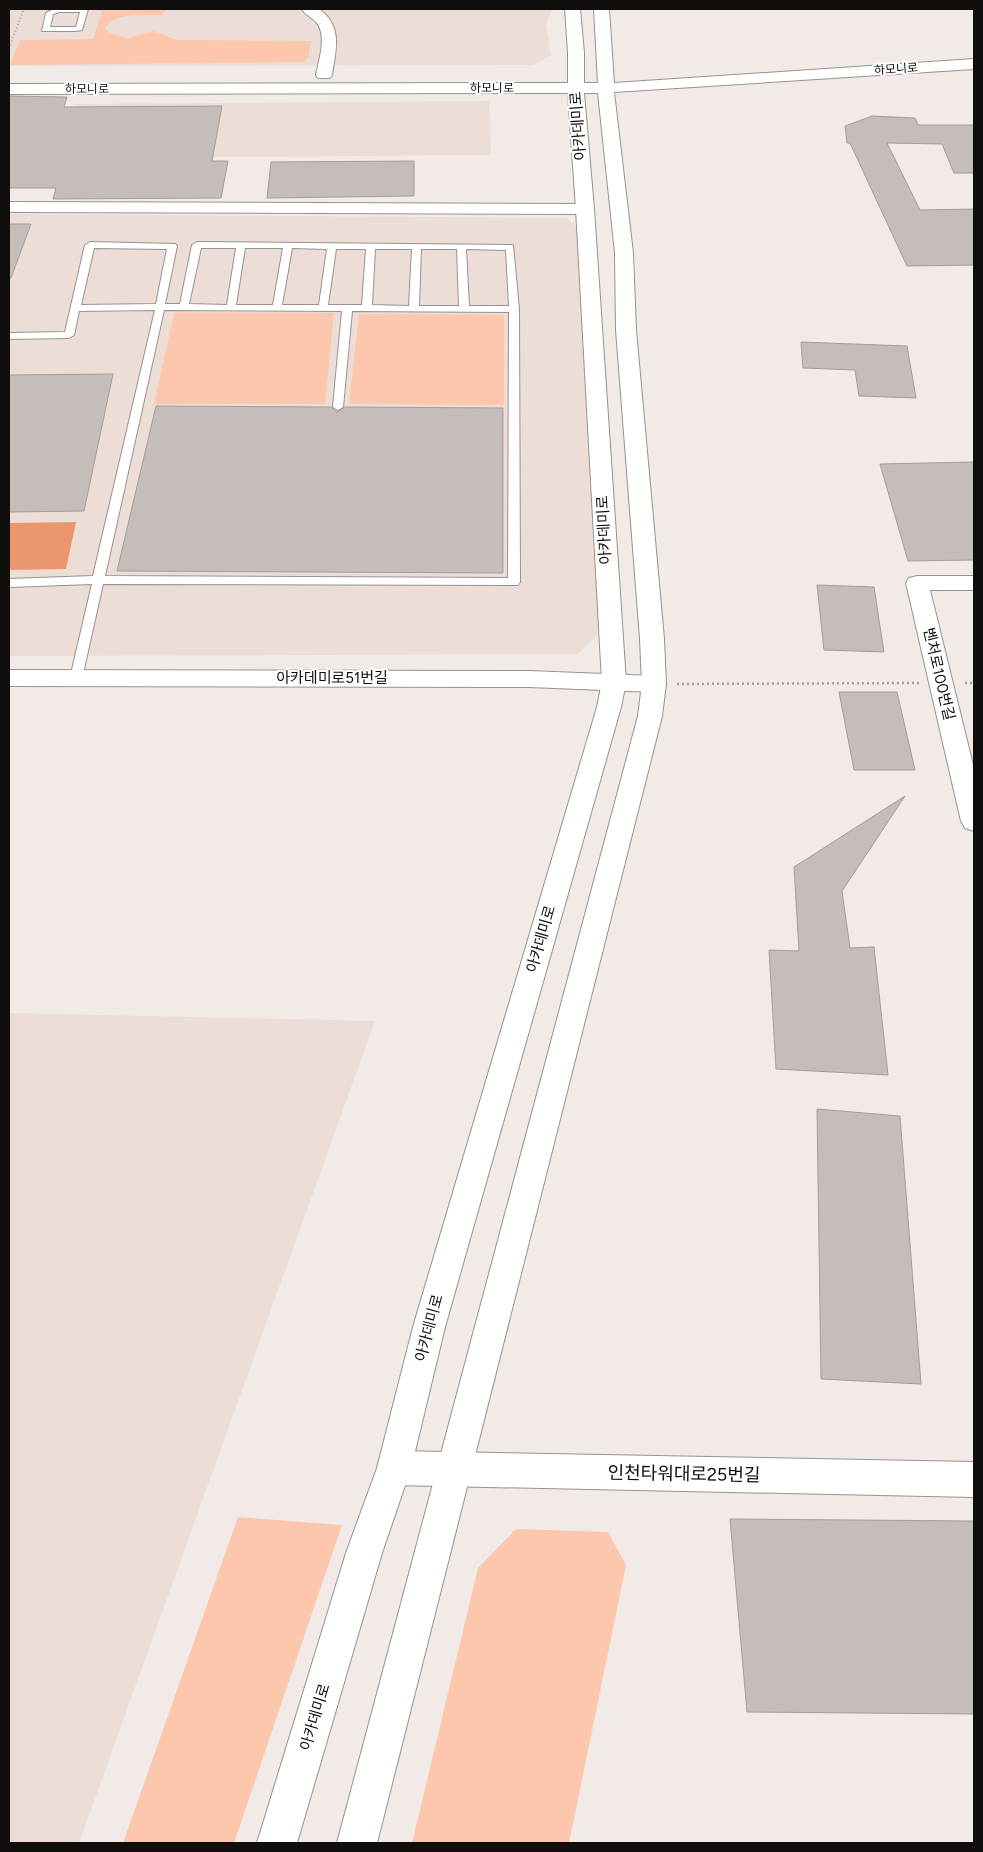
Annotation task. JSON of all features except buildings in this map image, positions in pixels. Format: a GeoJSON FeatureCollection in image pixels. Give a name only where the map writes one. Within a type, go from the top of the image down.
{"type":"FeatureCollection","features":[{"type":"Feature","properties":{"kind":"street"},"geometry":{"type":"LineString","coordinates":[[309,9],[323,18],[328,26],[329,35],[324,75]]}},
{"type":"Feature","properties":{"kind":"street","name":"아카데미로"},"geometry":{"type":"LineString","coordinates":[[277,1843],[364,1553],[394,1468],[429,1327],[609,707],[614,682],[572,9]]}},
{"type":"Feature","properties":{"kind":"street","name":"아카데미로"},"geometry":{"type":"LineString","coordinates":[[357,1843],[456,1470],[650,716],[654,684],[652,639],[626,330],[624,253],[607,110],[601,9]]}},
{"type":"Feature","properties":{"kind":"street","name":"하모니로"},"geometry":{"type":"LineString","coordinates":[[606,81],[974,51]]}},
{"type":"Feature","properties":{"kind":"street","name":"하모니로"},"geometry":{"type":"LineString","coordinates":[[9,89],[576,82],[974,64]]}},
{"type":"Feature","properties":{"kind":"street","name":"하모니로"},"geometry":{"type":"LineString","coordinates":[[9,75],[324,75],[576,82]]}},
{"type":"Feature","properties":{"kind":"street"},"geometry":{"type":"LineString","coordinates":[[9,207],[585,209]]}},
{"type":"Feature","properties":{"kind":"street","name":"벤처로100번길"},"geometry":{"type":"LineString","coordinates":[[974,583],[917,583],[941,683],[970,787],[974,821]]}},
{"type":"Feature","properties":{"kind":"street","name":"아카데미로51번길"},"geometry":{"type":"LineString","coordinates":[[9,678],[529,679],[654,684]]}},
{"type":"Feature","properties":{"kind":"street","name":"인천타워대로25번길"},"geometry":{"type":"LineString","coordinates":[[394,1468],[974,1480]]}},
{"type":"Feature","properties":{"kind":"lane"},"geometry":{"type":"LineString","coordinates":[[84,9],[79,28],[45,29],[50,13],[58,10],[84,9]]}},
{"type":"Feature","properties":{"kind":"lane"},"geometry":{"type":"LineString","coordinates":[[9,336],[69,336],[90,245],[172,246],[160,307],[76,678]]}},
{"type":"Feature","properties":{"kind":"lane"},"geometry":{"type":"LineString","coordinates":[[9,583],[99,580],[514,582],[514,309],[510,247],[197,245],[184,307]]}},
{"type":"Feature","properties":{"kind":"lane"},"geometry":{"type":"LineString","coordinates":[[231,307],[241,245]]}},
{"type":"Feature","properties":{"kind":"lane"},"geometry":{"type":"LineString","coordinates":[[277,308],[288,245]]}},
{"type":"Feature","properties":{"kind":"lane"},"geometry":{"type":"LineString","coordinates":[[323,308],[332,246]]}},
{"type":"Feature","properties":{"kind":"lane"},"geometry":{"type":"LineString","coordinates":[[367,308],[371,246]]}},
{"type":"Feature","properties":{"kind":"lane"},"geometry":{"type":"LineString","coordinates":[[414,308],[417,246]]}},
{"type":"Feature","properties":{"kind":"lane"},"geometry":{"type":"LineString","coordinates":[[461,247],[464,308]]}},
{"type":"Feature","properties":{"kind":"lane"},"geometry":{"type":"LineString","coordinates":[[75,308],[514,309]]}},
{"type":"Feature","properties":{"kind":"lane"},"geometry":{"type":"LineString","coordinates":[[338,407],[347,308]]}},
{"type":"Feature","properties":{"kind":"path"},"geometry":{"type":"LineString","coordinates":[[9,46],[24,9]]}},
{"type":"Feature","properties":{"kind":"path"},"geometry":{"type":"LineString","coordinates":[[654,684],[974,683]]}},
{"type":"Feature","properties":{"kind":"shaded area"},"geometry":{"type":"Polygon","coordinates":[[[9,9],[552,9],[546,24],[551,56],[532,65],[9,66],[9,9]]]}},
{"type":"Feature","properties":{"kind":"shaded area"},"geometry":{"type":"Polygon","coordinates":[[[93,9],[166,9],[162,15],[139,15],[117,19],[105,28],[109,33],[128,38],[153,31],[178,40],[311,41],[308,58],[302,62],[10,65],[20,40],[93,39],[102,11],[93,9]]]}},
{"type":"Feature","properties":{"kind":"shaded area"},"geometry":{"type":"Polygon","coordinates":[[[489,101],[491,155],[59,158],[76,104],[489,101]]]}},
{"type":"Feature","properties":{"kind":"shaded area"},"geometry":{"type":"Polygon","coordinates":[[[9,214],[567,218],[582,233],[605,627],[578,654],[9,656],[9,214]]]}},
{"type":"Feature","properties":{"kind":"shaded area"},"geometry":{"type":"Polygon","coordinates":[[[174,313],[334,313],[325,404],[154,404],[174,313]]]}},
{"type":"Feature","properties":{"kind":"shaded area"},"geometry":{"type":"Polygon","coordinates":[[[359,314],[504,315],[504,405],[349,404],[359,314]]]}},
{"type":"Feature","properties":{"kind":"shaded area"},"geometry":{"type":"Polygon","coordinates":[[[76,522],[66,569],[9,570],[10,523],[76,522]]]}},
{"type":"Feature","properties":{"kind":"shaded area"},"geometry":{"type":"Polygon","coordinates":[[[9,1013],[375,1021],[79,1843],[9,1843],[9,1013]]]}},
{"type":"Feature","properties":{"kind":"shaded area"},"geometry":{"type":"Polygon","coordinates":[[[238,1517],[342,1525],[234,1843],[123,1843],[238,1517]]]}},
{"type":"Feature","properties":{"kind":"shaded area"},"geometry":{"type":"Polygon","coordinates":[[[516,1529],[608,1532],[626,1565],[569,1843],[412,1843],[478,1568],[516,1529]]]}}]}
